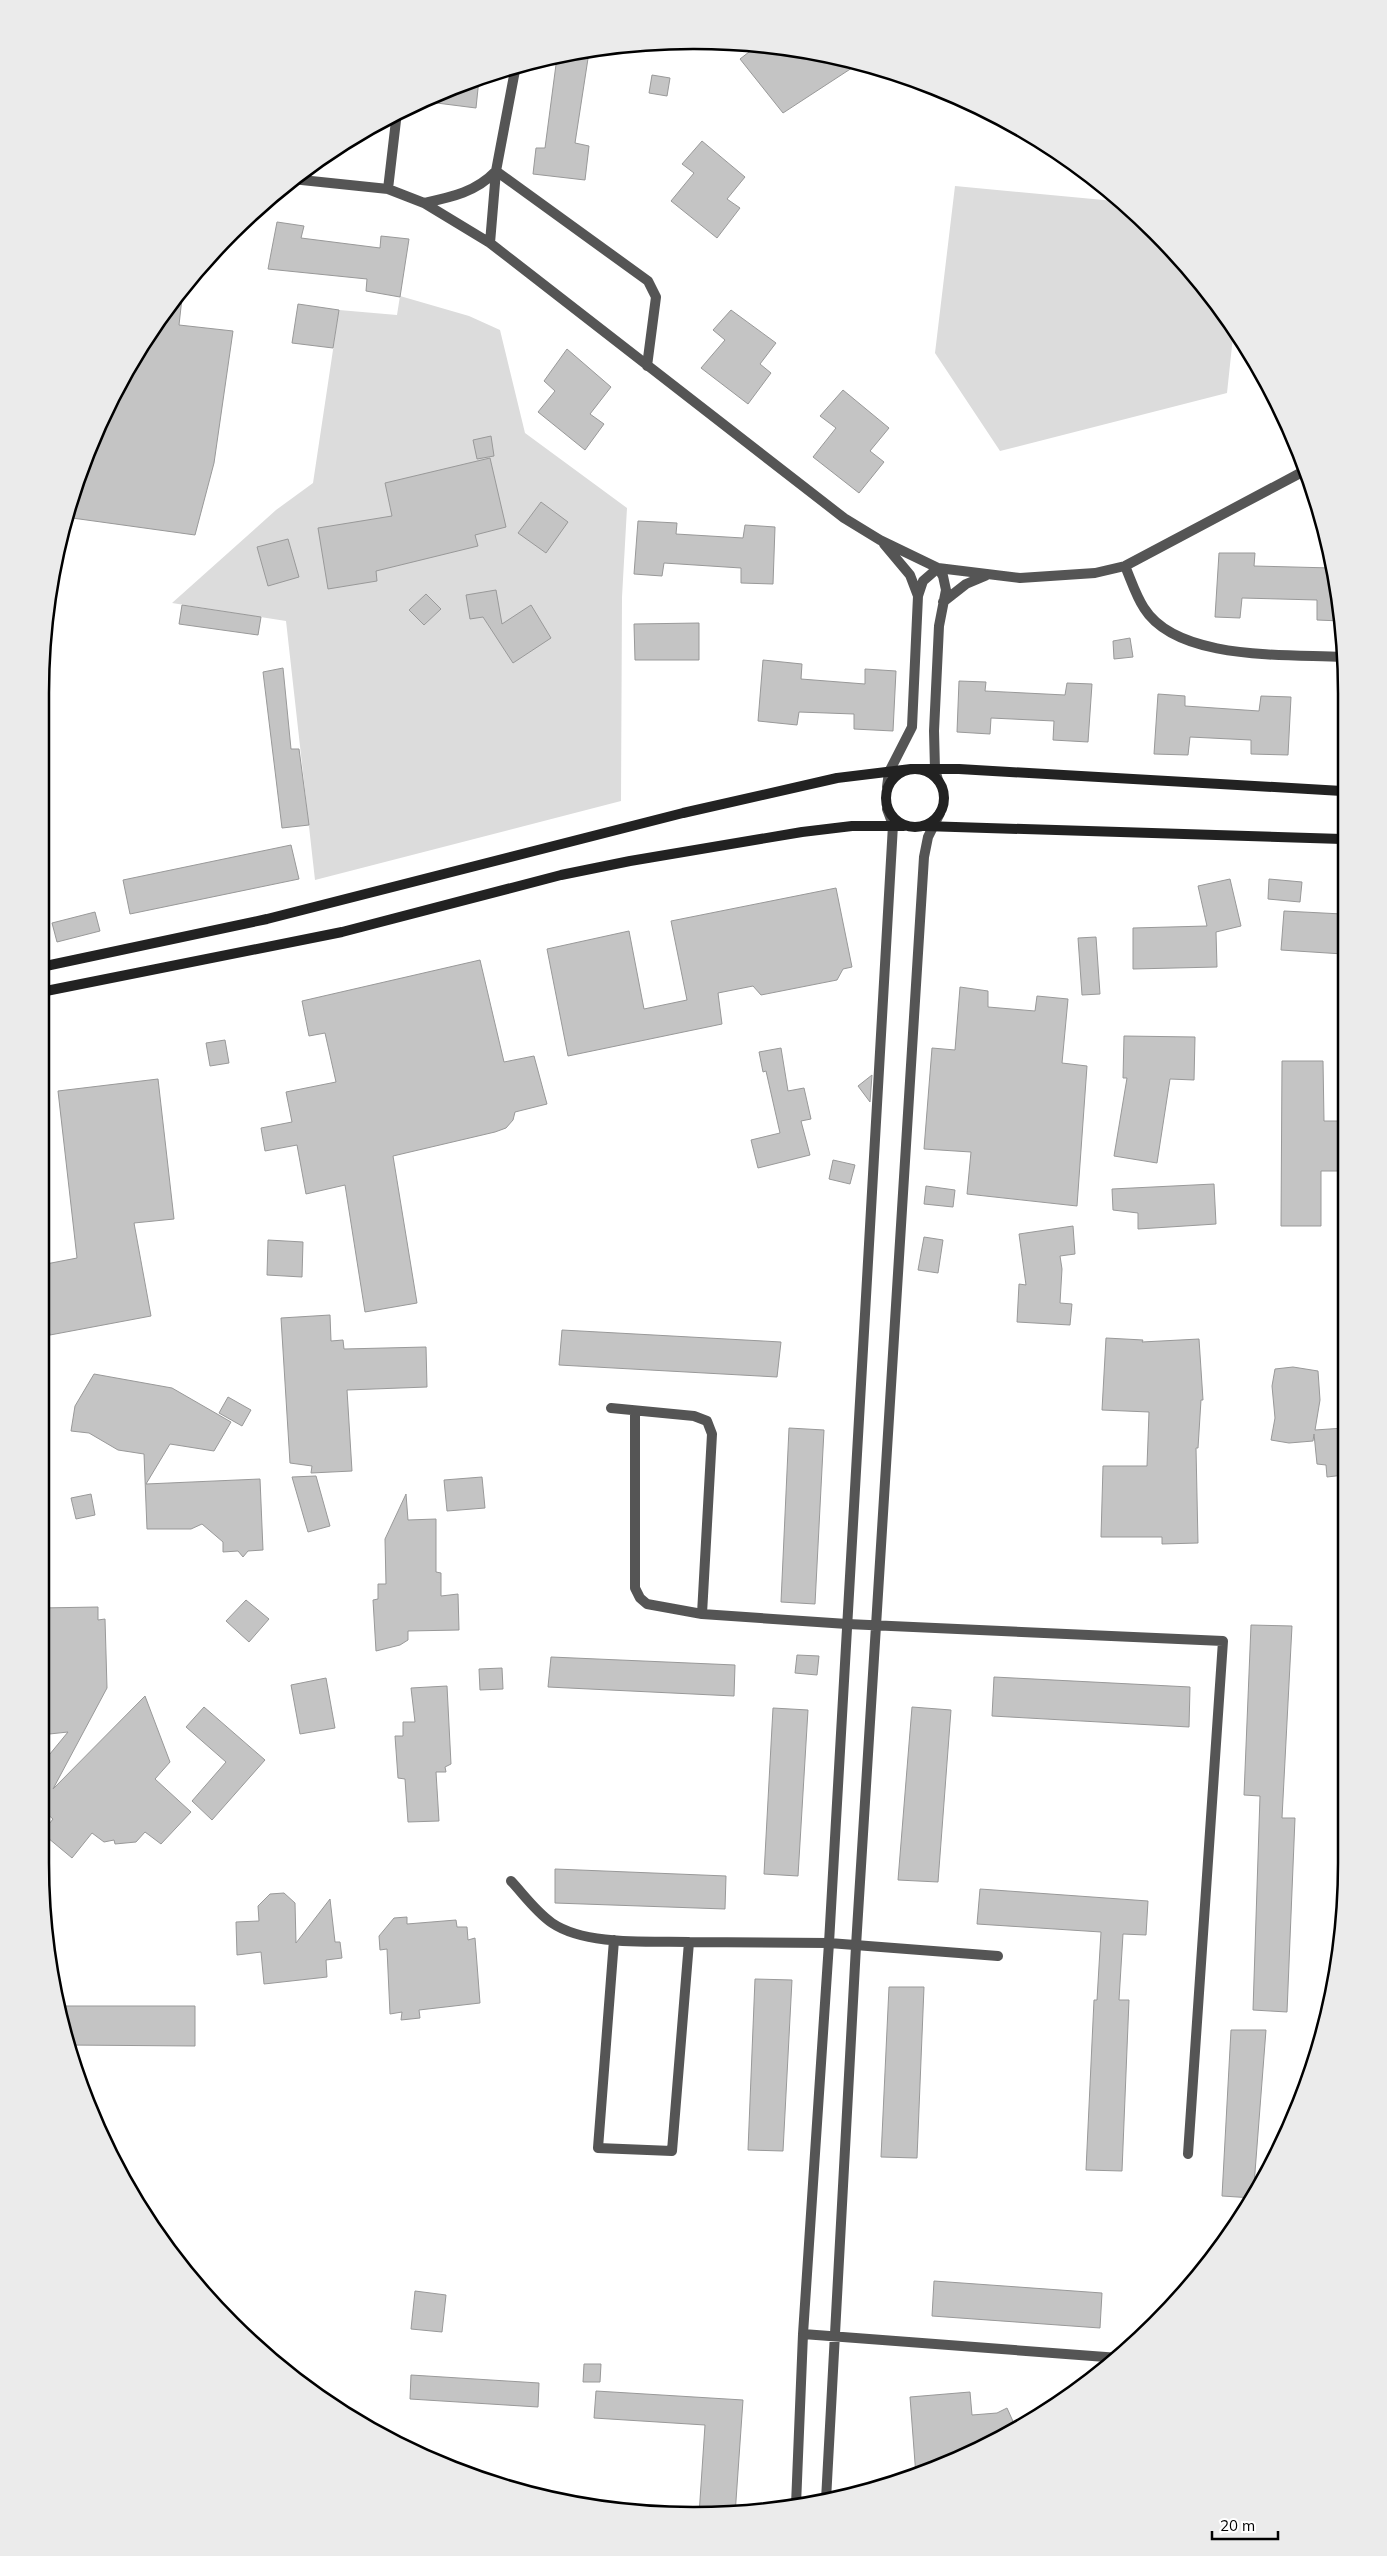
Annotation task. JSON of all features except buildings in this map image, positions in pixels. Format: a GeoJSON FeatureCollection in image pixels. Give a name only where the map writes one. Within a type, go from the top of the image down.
{"type":"FeatureCollection","features":[{"type":"Feature","properties":{"kind":"street"},"geometry":{"type":"LineString","coordinates":[[490,243],[496,171],[514,75]]}},
{"type":"Feature","properties":{"kind":"street"},"geometry":{"type":"LineString","coordinates":[[388,188],[396,122]]}},
{"type":"Feature","properties":{"kind":"street"},"geometry":{"type":"LineString","coordinates":[[424,203],[471,191],[486,182],[496,171]]}},
{"type":"Feature","properties":{"kind":"street"},"geometry":{"type":"LineString","coordinates":[[496,171],[648,281],[656,297],[646,366]]}},
{"type":"Feature","properties":{"kind":"street"},"geometry":{"type":"LineString","coordinates":[[304,180],[388,188],[424,203],[490,243],[844,518],[880,540],[938,568],[986,576],[1057,577],[1095,574],[1125,566],[1157,551],[1299,474]]}},
{"type":"Feature","properties":{"kind":"street"},"geometry":{"type":"LineString","coordinates":[[880,540],[910,575],[918,596]]}},
{"type":"Feature","properties":{"kind":"street"},"geometry":{"type":"LineString","coordinates":[[1125,566],[1144,609],[1162,628],[1185,640],[1217,650],[1337,657]]}},
{"type":"Feature","properties":{"kind":"street"},"geometry":{"type":"LineString","coordinates":[[796,2499],[803,2334],[829,1943],[893,825],[885,799],[889,772],[912,727],[918,596],[922,580],[938,568]]}},
{"type":"Feature","properties":{"kind":"street"},"geometry":{"type":"LineString","coordinates":[[826,2493],[856,1946],[924,857],[929,825],[940,813],[944,799],[935,769],[934,731],[939,626],[946,590],[943,576],[938,568]]}},
{"type":"Feature","properties":{"kind":"street"},"geometry":{"type":"LineString","coordinates":[[944,602],[966,584],[986,576]]}},
{"type":"Feature","properties":{"kind":"street"},"geometry":{"type":"LineString","coordinates":[[888,787],[901,772],[911,769],[926,772],[938,780]]}},
{"type":"Feature","properties":{"kind":"street"},"geometry":{"type":"LineString","coordinates":[[49,965],[267,919],[683,813],[837,778],[911,769],[935,769],[1338,791]]}},
{"type":"Feature","properties":{"kind":"street"},"geometry":{"type":"LineString","coordinates":[[888,809],[893,818],[904,826]]}},
{"type":"Feature","properties":{"kind":"street"},"geometry":{"type":"LineString","coordinates":[[49,990],[342,932],[561,875],[630,861],[802,832],[852,826],[929,825],[1338,839]]}},
{"type":"Feature","properties":{"kind":"street"},"geometry":{"type":"LineString","coordinates":[[611,1408],[694,1416],[706,1421],[712,1434],[702,1614]]}},
{"type":"Feature","properties":{"kind":"street"},"geometry":{"type":"LineString","coordinates":[[635,1411],[635,1588],[640,1598],[647,1604],[702,1614],[847,1624],[1223,1641],[1188,2154]]}},
{"type":"Feature","properties":{"kind":"street"},"geometry":{"type":"LineString","coordinates":[[511,1881],[552,1923],[574,1934],[614,1940],[829,1943],[998,1956]]}},
{"type":"Feature","properties":{"kind":"street"},"geometry":{"type":"LineString","coordinates":[[614,1940],[598,2148],[672,2151],[689,1942]]}},
{"type":"Feature","properties":{"kind":"street"},"geometry":{"type":"LineString","coordinates":[[803,2334],[1107,2357]]}},
{"type":"Feature","properties":{"kind":"shaded area"},"geometry":{"type":"Polygon","coordinates":[[[955,186],[1109,200],[1178,268],[1233,339],[1227,393],[1000,451],[935,353],[955,186]]]}},
{"type":"Feature","properties":{"kind":"shaded area"},"geometry":{"type":"Polygon","coordinates":[[[400,296],[469,316],[500,330],[525,433],[627,508],[622,597],[621,801],[315,880],[286,621],[172,603],[276,510],[313,483],[339,310],[397,315],[400,296]]]}}]}
